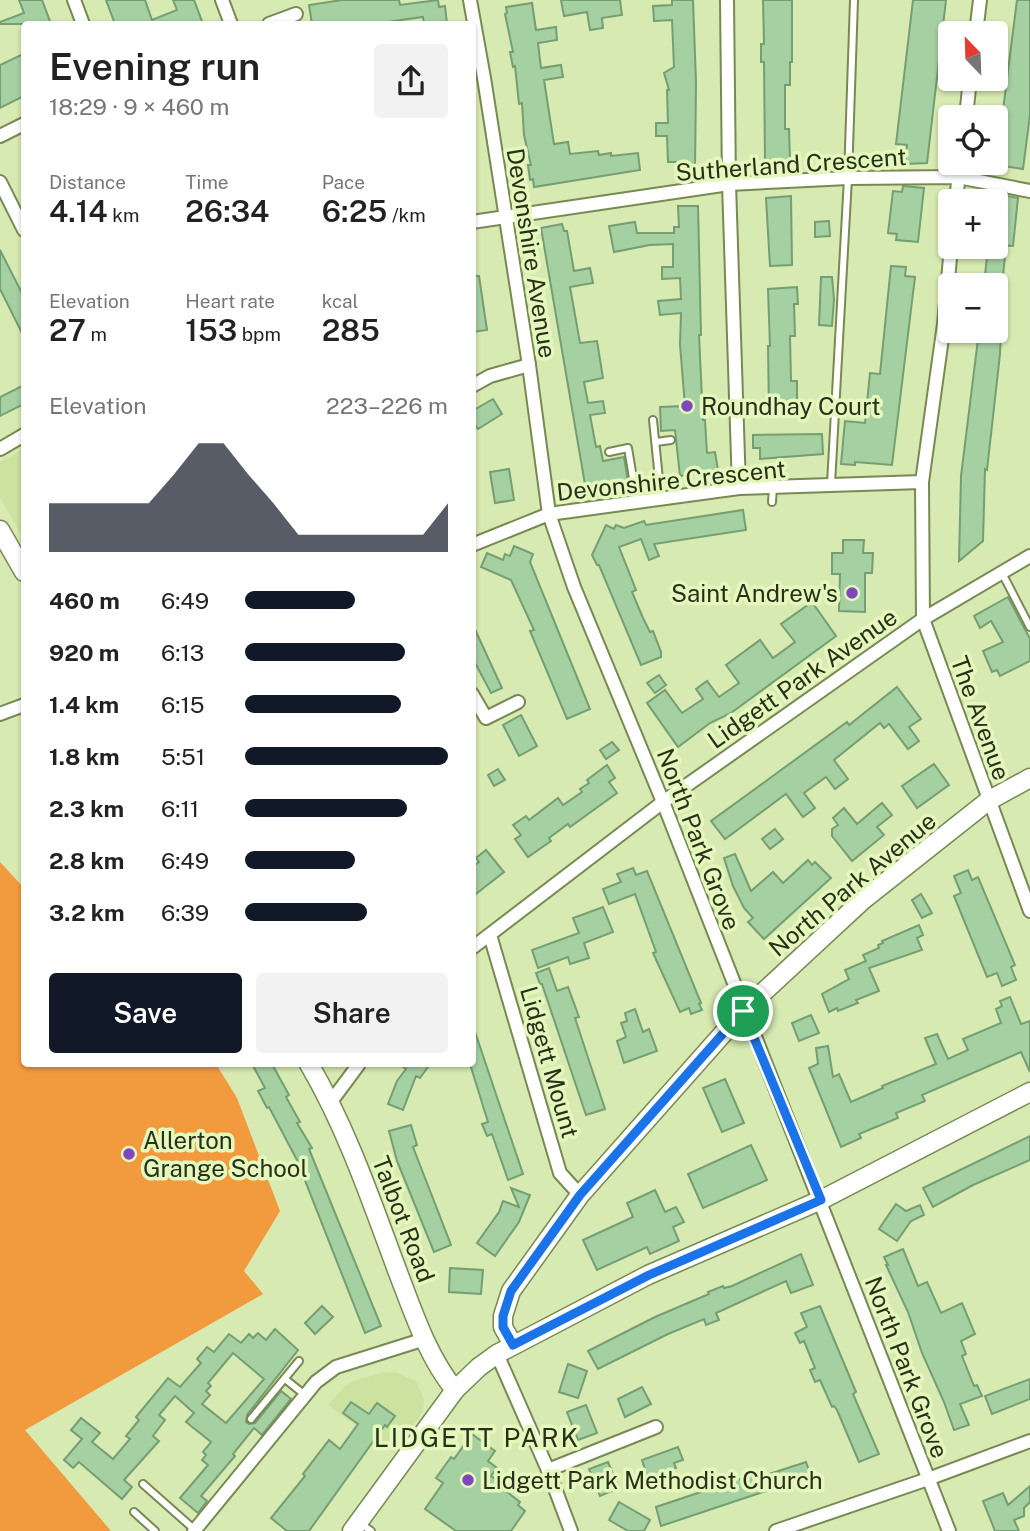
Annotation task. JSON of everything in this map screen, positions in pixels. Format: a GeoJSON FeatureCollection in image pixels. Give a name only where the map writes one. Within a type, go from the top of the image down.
{"type":"FeatureCollection","features":[{"type":"Feature","properties":{"kind":"street"},"geometry":{"type":"LineString","coordinates":[[74,0],[82,21]]}},
{"type":"Feature","properties":{"kind":"street"},"geometry":{"type":"LineString","coordinates":[[222,0],[230,21]]}},
{"type":"Feature","properties":{"kind":"street","name":"Devonshire Avenue"},"geometry":{"type":"LineString","coordinates":[[470,0],[472,21]]}},
{"type":"Feature","properties":{"kind":"street"},"geometry":{"type":"LineString","coordinates":[[727,0],[729,184],[739,488]]}},
{"type":"Feature","properties":{"kind":"street"},"geometry":{"type":"LineString","coordinates":[[977,21],[979,0]]}},
{"type":"Feature","properties":{"kind":"street"},"geometry":{"type":"LineString","coordinates":[[277,21],[296,14]]}},
{"type":"Feature","properties":{"kind":"street","name":"Devonshire Avenue"},"geometry":{"type":"LineString","coordinates":[[476,59],[529,365],[549,514]]}},
{"type":"Feature","properties":{"kind":"street"},"geometry":{"type":"LineString","coordinates":[[0,136],[21,126]]}},
{"type":"Feature","properties":{"kind":"street"},"geometry":{"type":"LineString","coordinates":[[957,189],[958,177]]}},
{"type":"Feature","properties":{"kind":"street","name":"Sutherland Crescent"},"geometry":{"type":"LineString","coordinates":[[476,221],[729,184],[848,178],[958,177],[1030,191]]}},
{"type":"Feature","properties":{"kind":"street"},"geometry":{"type":"LineString","coordinates":[[0,182],[21,224]]}},
{"type":"Feature","properties":{"kind":"street","name":"The Avenue"},"geometry":{"type":"LineString","coordinates":[[950,259],[944,324],[922,482],[923,618],[1030,911]]}},
{"type":"Feature","properties":{"kind":"street"},"geometry":{"type":"LineString","coordinates":[[476,384],[490,376],[529,365]]}},
{"type":"Feature","properties":{"kind":"street"},"geometry":{"type":"LineString","coordinates":[[0,449],[21,437]]}},
{"type":"Feature","properties":{"kind":"street","name":"Devonshire Crescent"},"geometry":{"type":"LineString","coordinates":[[476,543],[549,514],[739,488],[922,482]]}},
{"type":"Feature","properties":{"kind":"street","name":"North Park Grove"},"geometry":{"type":"LineString","coordinates":[[549,514],[574,587],[663,802],[949,1531]]}},
{"type":"Feature","properties":{"kind":"street"},"geometry":{"type":"LineString","coordinates":[[0,530],[21,567]]}},
{"type":"Feature","properties":{"kind":"street","name":"Lidgett Park Avenue"},"geometry":{"type":"LineString","coordinates":[[476,945],[663,802],[923,618],[1030,556]]}},
{"type":"Feature","properties":{"kind":"street"},"geometry":{"type":"LineString","coordinates":[[476,701],[486,718],[518,702]]}},
{"type":"Feature","properties":{"kind":"street"},"geometry":{"type":"LineString","coordinates":[[0,714],[21,706]]}},
{"type":"Feature","properties":{"kind":"street","name":"North Park Avenue"},"geometry":{"type":"LineString","coordinates":[[505,1350],[503,1316],[511,1291],[580,1195],[743,1011],[863,900],[988,801],[1030,778]]}},
{"type":"Feature","properties":{"kind":"street","name":"Lidgett Mount"},"geometry":{"type":"LineString","coordinates":[[490,935],[560,1173],[580,1195]]}},
{"type":"Feature","properties":{"kind":"street","name":"Talbot Road"},"geometry":{"type":"LineString","coordinates":[[311,1067],[352,1150],[425,1339],[444,1377],[455,1390]]}},
{"type":"Feature","properties":{"kind":"street"},"geometry":{"type":"LineString","coordinates":[[330,1103],[357,1067]]}},
{"type":"Feature","properties":{"kind":"street"},"geometry":{"type":"LineString","coordinates":[[361,1528],[455,1390],[479,1367],[505,1350],[649,1275],[821,1200],[1030,1092]]}},
{"type":"Feature","properties":{"kind":"street"},"geometry":{"type":"LineString","coordinates":[[195,1531],[316,1382],[337,1367],[425,1339]]}},
{"type":"Feature","properties":{"kind":"street"},"geometry":{"type":"LineString","coordinates":[[505,1350],[571,1531]]}},
{"type":"Feature","properties":{"kind":"street"},"geometry":{"type":"LineString","coordinates":[[548,1470],[656,1427]]}},
{"type":"Feature","properties":{"kind":"street"},"geometry":{"type":"LineString","coordinates":[[776,1531],[1030,1441]]}},
{"type":"Feature","properties":{"kind":"lane"},"geometry":{"type":"LineString","coordinates":[[831,485],[848,178],[854,0]]}},
{"type":"Feature","properties":{"kind":"lane"},"geometry":{"type":"LineString","coordinates":[[708,406],[736,405]]}},
{"type":"Feature","properties":{"kind":"lane"},"geometry":{"type":"LineString","coordinates":[[653,420],[661,499]]}},
{"type":"Feature","properties":{"kind":"lane"},"geometry":{"type":"LineString","coordinates":[[656,442],[671,440]]}},
{"type":"Feature","properties":{"kind":"lane"},"geometry":{"type":"LineString","coordinates":[[609,452],[628,448],[637,502]]}},
{"type":"Feature","properties":{"kind":"lane"},"geometry":{"type":"LineString","coordinates":[[772,502],[773,487]]}},
{"type":"Feature","properties":{"kind":"lane"},"geometry":{"type":"LineString","coordinates":[[1002,573],[1030,627]]}},
{"type":"Feature","properties":{"kind":"lane"},"geometry":{"type":"LineString","coordinates":[[251,1419],[299,1361]]}},
{"type":"Feature","properties":{"kind":"lane"},"geometry":{"type":"LineString","coordinates":[[285,1379],[305,1395]]}},
{"type":"Feature","properties":{"kind":"lane"},"geometry":{"type":"LineString","coordinates":[[143,1484],[195,1531]]}},
{"type":"Feature","properties":{"kind":"lane"},"geometry":{"type":"LineString","coordinates":[[134,1512],[155,1531]]}},
{"type":"Feature","properties":{"kind":"shaded area"},"geometry":{"type":"Polygon","coordinates":[[[21,451],[21,535],[0,497],[0,462],[21,451]]]}},
{"type":"Feature","properties":{"kind":"shaded area","name":"Allerton Grange School"},"geometry":{"type":"Polygon","coordinates":[[[0,862],[21,885],[21,1067],[218,1067],[237,1098],[280,1211],[244,1271],[263,1294],[25,1430],[111,1531],[0,1531],[0,862]]]}},
{"type":"Feature","properties":{"kind":"shaded area"},"geometry":{"type":"Polygon","coordinates":[[[385,1372],[398,1373],[417,1382],[424,1401],[423,1411],[394,1453],[328,1405],[345,1386],[385,1372]]]}},
{"type":"Feature","properties":{"kind":"building"},"geometry":{"type":"Polygon","coordinates":[[[19,0],[42,0],[50,21],[0,24],[24,13],[19,0]]]}},
{"type":"Feature","properties":{"kind":"building"},"geometry":{"type":"Polygon","coordinates":[[[106,0],[145,0],[152,20],[177,10],[173,0],[194,0],[202,21],[114,21],[106,0]]]}},
{"type":"Feature","properties":{"kind":"building"},"geometry":{"type":"Polygon","coordinates":[[[342,0],[399,0],[400,5],[438,0],[439,7],[445,6],[447,21],[424,21],[423,17],[394,21],[312,21],[309,5],[342,0]]]}},
{"type":"Feature","properties":{"kind":"building"},"geometry":{"type":"Polygon","coordinates":[[[561,0],[620,0],[622,15],[602,18],[603,28],[590,30],[587,12],[564,16],[561,0]]]}},
{"type":"Feature","properties":{"kind":"building"},"geometry":{"type":"Polygon","coordinates":[[[672,0],[693,0],[695,169],[677,169],[676,162],[668,162],[667,136],[656,136],[656,123],[668,123],[669,90],[664,73],[674,67],[672,20],[654,21],[653,6],[672,5],[672,0]]]}},
{"type":"Feature","properties":{"kind":"building"},"geometry":{"type":"Polygon","coordinates":[[[763,0],[792,0],[792,62],[790,85],[785,85],[785,129],[789,129],[790,161],[780,161],[780,169],[767,169],[765,161],[764,62],[761,62],[761,44],[764,44],[763,0]]]}},
{"type":"Feature","properties":{"kind":"building"},"geometry":{"type":"Polygon","coordinates":[[[913,0],[946,0],[944,21],[938,21],[938,69],[927,163],[905,164],[907,145],[896,144],[913,0]]]}},
{"type":"Feature","properties":{"kind":"building"},"geometry":{"type":"Polygon","coordinates":[[[1017,0],[1030,0],[1030,115],[1023,169],[1008,167],[1008,105],[1004,105],[1005,91],[1008,91],[1017,0]]]}},
{"type":"Feature","properties":{"kind":"building"},"geometry":{"type":"Polygon","coordinates":[[[532,3],[536,30],[556,27],[557,40],[538,43],[541,68],[561,65],[563,77],[544,80],[554,144],[568,142],[570,154],[598,151],[599,155],[611,153],[611,156],[638,153],[640,170],[534,187],[533,179],[530,180],[528,165],[531,165],[524,135],[522,103],[519,104],[505,14],[506,7],[532,3]]]}},
{"type":"Feature","properties":{"kind":"building"},"geometry":{"type":"Polygon","coordinates":[[[21,55],[21,98],[0,108],[0,65],[21,55]]]}},
{"type":"Feature","properties":{"kind":"building"},"geometry":{"type":"Polygon","coordinates":[[[903,186],[924,188],[918,242],[896,240],[897,234],[888,233],[893,191],[902,192],[903,186]]]}},
{"type":"Feature","properties":{"kind":"building"},"geometry":{"type":"Polygon","coordinates":[[[791,196],[792,265],[770,266],[766,198],[791,196]]]}},
{"type":"Feature","properties":{"kind":"building"},"geometry":{"type":"Polygon","coordinates":[[[1008,196],[1018,198],[1013,246],[1008,246],[1008,196]]]}},
{"type":"Feature","properties":{"kind":"building"},"geometry":{"type":"Polygon","coordinates":[[[678,206],[698,206],[703,420],[707,453],[715,452],[718,470],[680,476],[675,430],[661,431],[660,407],[685,406],[680,345],[681,313],[660,315],[658,301],[681,299],[680,278],[662,279],[662,267],[673,267],[673,244],[614,252],[609,226],[635,222],[637,233],[674,233],[674,227],[679,227],[678,206]]]}},
{"type":"Feature","properties":{"kind":"building"},"geometry":{"type":"Polygon","coordinates":[[[829,221],[830,236],[815,237],[815,222],[829,221]]]}},
{"type":"Feature","properties":{"kind":"building"},"geometry":{"type":"Polygon","coordinates":[[[562,224],[564,231],[567,231],[574,271],[590,268],[593,283],[570,287],[580,343],[597,341],[603,378],[584,382],[588,403],[603,401],[605,413],[590,415],[596,447],[600,446],[603,461],[624,457],[629,488],[587,496],[541,228],[562,224]]]}},
{"type":"Feature","properties":{"kind":"building"},"geometry":{"type":"Polygon","coordinates":[[[0,250],[21,291],[21,331],[0,289],[0,250]]]}},
{"type":"Feature","properties":{"kind":"building"},"geometry":{"type":"Polygon","coordinates":[[[987,259],[1005,259],[1003,273],[985,273],[987,259]]]}},
{"type":"Feature","properties":{"kind":"building"},"geometry":{"type":"Polygon","coordinates":[[[891,266],[906,267],[905,276],[915,277],[892,465],[855,462],[855,465],[841,464],[845,421],[865,423],[870,373],[880,374],[891,266]]]}},
{"type":"Feature","properties":{"kind":"building"},"geometry":{"type":"Polygon","coordinates":[[[476,276],[479,276],[487,330],[476,331],[476,276]]]}},
{"type":"Feature","properties":{"kind":"building"},"geometry":{"type":"Polygon","coordinates":[[[821,277],[832,277],[832,326],[819,325],[821,277]]]}},
{"type":"Feature","properties":{"kind":"building"},"geometry":{"type":"Polygon","coordinates":[[[797,287],[798,304],[794,304],[795,336],[790,336],[791,381],[797,381],[797,413],[769,413],[768,289],[797,287]]]}},
{"type":"Feature","properties":{"kind":"building"},"geometry":{"type":"Polygon","coordinates":[[[978,343],[1000,343],[987,470],[985,469],[983,541],[959,561],[961,476],[978,343]]]}},
{"type":"Feature","properties":{"kind":"building"},"geometry":{"type":"Polygon","coordinates":[[[21,386],[21,406],[0,416],[0,397],[21,386]]]}},
{"type":"Feature","properties":{"kind":"building"},"geometry":{"type":"Polygon","coordinates":[[[493,399],[502,414],[478,429],[476,409],[493,399]]]}},
{"type":"Feature","properties":{"kind":"building"},"geometry":{"type":"Polygon","coordinates":[[[822,434],[823,454],[760,459],[760,448],[753,448],[753,435],[822,434]]]}},
{"type":"Feature","properties":{"kind":"building"},"geometry":{"type":"Polygon","coordinates":[[[509,469],[514,500],[495,503],[490,472],[509,469]]]}},
{"type":"Feature","properties":{"kind":"building"},"geometry":{"type":"Polygon","coordinates":[[[743,510],[746,530],[654,544],[659,556],[649,560],[641,539],[619,547],[636,590],[632,592],[661,652],[661,657],[641,665],[599,565],[592,555],[606,525],[614,529],[616,525],[624,528],[644,521],[646,525],[743,510]]]}},
{"type":"Feature","properties":{"kind":"building","name":"Saint Andrew's"},"geometry":{"type":"Polygon","coordinates":[[[843,540],[864,540],[863,553],[873,553],[872,573],[865,573],[865,612],[839,611],[840,574],[832,574],[832,553],[843,553],[843,540]]]}},
{"type":"Feature","properties":{"kind":"building"},"geometry":{"type":"Polygon","coordinates":[[[514,546],[533,554],[530,562],[590,709],[567,719],[530,631],[534,630],[511,580],[481,567],[487,553],[503,560],[505,554],[510,556],[514,546]]]}},
{"type":"Feature","properties":{"kind":"building"},"geometry":{"type":"Polygon","coordinates":[[[1008,597],[1030,639],[1030,661],[1000,676],[997,670],[992,672],[983,651],[1003,642],[991,621],[980,628],[974,616],[1008,597]]]}},
{"type":"Feature","properties":{"kind":"building"},"geometry":{"type":"Polygon","coordinates":[[[812,602],[836,636],[731,713],[710,723],[678,747],[647,703],[665,690],[682,713],[703,699],[696,689],[707,681],[719,697],[739,683],[726,665],[760,640],[773,658],[795,642],[781,624],[812,602]]]}},
{"type":"Feature","properties":{"kind":"building"},"geometry":{"type":"Polygon","coordinates":[[[476,632],[502,688],[491,693],[476,665],[476,632]]]}},
{"type":"Feature","properties":{"kind":"building"},"geometry":{"type":"Polygon","coordinates":[[[659,675],[666,685],[655,693],[647,683],[659,675]]]}},
{"type":"Feature","properties":{"kind":"building"},"geometry":{"type":"Polygon","coordinates":[[[897,687],[921,719],[909,727],[919,741],[908,749],[889,724],[884,728],[880,723],[834,760],[848,779],[835,789],[826,777],[804,793],[815,808],[803,817],[786,794],[725,839],[711,821],[847,722],[849,725],[897,687]]]}},
{"type":"Feature","properties":{"kind":"building"},"geometry":{"type":"Polygon","coordinates":[[[521,715],[537,746],[519,756],[503,725],[521,715]]]}},
{"type":"Feature","properties":{"kind":"building"},"geometry":{"type":"Polygon","coordinates":[[[612,742],[619,750],[606,759],[600,750],[612,742]]]}},
{"type":"Feature","properties":{"kind":"building"},"geometry":{"type":"Polygon","coordinates":[[[934,764],[949,785],[917,808],[902,786],[934,764]]]}},
{"type":"Feature","properties":{"kind":"building"},"geometry":{"type":"Polygon","coordinates":[[[607,765],[615,778],[609,782],[617,793],[570,827],[568,824],[549,838],[551,841],[528,857],[515,839],[521,835],[513,825],[526,816],[529,820],[558,798],[563,805],[582,792],[580,789],[589,783],[587,780],[607,765]]]}},
{"type":"Feature","properties":{"kind":"building"},"geometry":{"type":"Polygon","coordinates":[[[498,769],[505,780],[494,786],[488,775],[498,769]]]}},
{"type":"Feature","properties":{"kind":"building"},"geometry":{"type":"Polygon","coordinates":[[[882,803],[892,815],[877,827],[884,835],[852,861],[832,836],[832,829],[838,825],[833,818],[844,808],[857,824],[882,803]]]}},
{"type":"Feature","properties":{"kind":"building"},"geometry":{"type":"Polygon","coordinates":[[[775,829],[783,839],[770,849],[762,839],[775,829]]]}},
{"type":"Feature","properties":{"kind":"building"},"geometry":{"type":"Polygon","coordinates":[[[486,850],[504,872],[476,894],[476,864],[479,862],[476,858],[486,850]]]}},
{"type":"Feature","properties":{"kind":"building"},"geometry":{"type":"Polygon","coordinates":[[[735,854],[751,891],[773,872],[783,883],[808,860],[812,865],[815,862],[831,878],[764,939],[748,922],[753,918],[744,908],[733,886],[724,858],[735,854]]]}},
{"type":"Feature","properties":{"kind":"building"},"geometry":{"type":"Polygon","coordinates":[[[633,868],[636,875],[647,871],[702,1010],[691,1014],[689,1008],[680,1012],[653,953],[656,952],[635,894],[609,904],[603,889],[621,882],[617,874],[633,868]]]}},
{"type":"Feature","properties":{"kind":"building"},"geometry":{"type":"Polygon","coordinates":[[[968,870],[972,880],[978,877],[1015,965],[1011,967],[1016,980],[1002,986],[997,973],[987,977],[954,896],[961,893],[954,876],[968,870]]]}},
{"type":"Feature","properties":{"kind":"building"},"geometry":{"type":"Polygon","coordinates":[[[921,894],[932,913],[922,918],[912,900],[921,894]]]}},
{"type":"Feature","properties":{"kind":"building"},"geometry":{"type":"Polygon","coordinates":[[[603,907],[613,932],[584,943],[589,958],[570,964],[568,957],[538,968],[532,950],[579,933],[573,918],[603,907]]]}},
{"type":"Feature","properties":{"kind":"building"},"geometry":{"type":"Polygon","coordinates":[[[919,925],[923,935],[917,938],[922,950],[869,968],[879,991],[856,1000],[858,1003],[829,1012],[822,994],[849,979],[845,970],[866,961],[863,955],[879,948],[878,945],[883,943],[882,941],[919,925]]]}},
{"type":"Feature","properties":{"kind":"building"},"geometry":{"type":"Polygon","coordinates":[[[549,968],[557,991],[568,987],[579,1017],[575,1018],[605,1109],[586,1115],[536,973],[549,968]]]}},
{"type":"Feature","properties":{"kind":"building"},"geometry":{"type":"Polygon","coordinates":[[[1010,997],[1021,1024],[1030,1021],[1030,1072],[1021,1052],[922,1095],[925,1101],[896,1113],[898,1118],[859,1134],[861,1138],[841,1147],[809,1068],[818,1064],[816,1048],[828,1046],[833,1077],[839,1074],[851,1102],[936,1064],[925,1038],[937,1034],[948,1059],[968,1050],[963,1039],[1001,1023],[996,1009],[1002,1006],[1000,1001],[1010,997]]]}},
{"type":"Feature","properties":{"kind":"building"},"geometry":{"type":"Polygon","coordinates":[[[635,1009],[643,1032],[649,1029],[657,1051],[624,1063],[617,1041],[626,1037],[621,1023],[627,1021],[625,1013],[635,1009]]]}},
{"type":"Feature","properties":{"kind":"building"},"geometry":{"type":"Polygon","coordinates":[[[811,1015],[819,1033],[799,1041],[792,1023],[811,1015]]]}},
{"type":"Feature","properties":{"kind":"building"},"geometry":{"type":"Polygon","coordinates":[[[476,1035],[523,1174],[508,1180],[492,1134],[487,1136],[482,1124],[488,1122],[471,1067],[476,1067],[476,1035]]]}},
{"type":"Feature","properties":{"kind":"building"},"geometry":{"type":"Polygon","coordinates":[[[254,1067],[274,1067],[289,1095],[286,1097],[312,1148],[309,1149],[381,1326],[365,1333],[304,1178],[302,1179],[295,1163],[298,1162],[258,1091],[265,1088],[254,1067]]]}},
{"type":"Feature","properties":{"kind":"building"},"geometry":{"type":"Polygon","coordinates":[[[403,1067],[428,1067],[420,1078],[416,1076],[403,1110],[388,1104],[397,1081],[406,1069],[403,1067]]]}},
{"type":"Feature","properties":{"kind":"building"},"geometry":{"type":"Polygon","coordinates":[[[725,1079],[744,1123],[722,1132],[703,1088],[725,1079]]]}},
{"type":"Feature","properties":{"kind":"building"},"geometry":{"type":"Polygon","coordinates":[[[411,1125],[417,1145],[413,1147],[451,1245],[434,1252],[397,1161],[389,1131],[411,1125]]]}},
{"type":"Feature","properties":{"kind":"building"},"geometry":{"type":"Polygon","coordinates":[[[1030,1136],[1030,1160],[973,1185],[933,1207],[923,1188],[1030,1136]]]}},
{"type":"Feature","properties":{"kind":"building"},"geometry":{"type":"Polygon","coordinates":[[[751,1145],[767,1180],[703,1208],[688,1174],[751,1145]]]}},
{"type":"Feature","properties":{"kind":"building"},"geometry":{"type":"Polygon","coordinates":[[[511,1188],[530,1195],[519,1222],[495,1256],[477,1243],[499,1212],[503,1201],[519,1207],[511,1188]]]}},
{"type":"Feature","properties":{"kind":"building"},"geometry":{"type":"Polygon","coordinates":[[[655,1190],[665,1212],[676,1207],[684,1222],[673,1227],[679,1241],[650,1254],[647,1247],[597,1270],[583,1240],[633,1217],[627,1203],[655,1190]]]}},
{"type":"Feature","properties":{"kind":"building"},"geometry":{"type":"Polygon","coordinates":[[[896,1204],[906,1211],[920,1205],[924,1215],[911,1221],[897,1241],[879,1229],[896,1204]]]}},
{"type":"Feature","properties":{"kind":"building"},"geometry":{"type":"Polygon","coordinates":[[[903,1249],[918,1286],[927,1282],[941,1313],[962,1303],[975,1334],[961,1341],[966,1354],[962,1356],[974,1386],[977,1385],[982,1396],[960,1404],[969,1425],[954,1430],[908,1312],[886,1265],[884,1257],[903,1249]]]}},
{"type":"Feature","properties":{"kind":"building"},"geometry":{"type":"Polygon","coordinates":[[[801,1254],[813,1285],[791,1293],[786,1281],[716,1313],[719,1320],[706,1325],[704,1319],[598,1369],[588,1351],[655,1317],[709,1294],[708,1292],[723,1286],[732,1286],[801,1254]]]}},
{"type":"Feature","properties":{"kind":"building"},"geometry":{"type":"Polygon","coordinates":[[[450,1268],[483,1270],[481,1294],[449,1292],[450,1268]]]}},
{"type":"Feature","properties":{"kind":"building"},"geometry":{"type":"Polygon","coordinates":[[[322,1306],[333,1317],[315,1334],[305,1323],[322,1306]]]}},
{"type":"Feature","properties":{"kind":"building"},"geometry":{"type":"Polygon","coordinates":[[[820,1306],[879,1454],[859,1462],[837,1410],[832,1407],[820,1380],[815,1382],[810,1370],[815,1368],[804,1341],[800,1343],[795,1333],[807,1327],[801,1313],[820,1306]]]}},
{"type":"Feature","properties":{"kind":"building"},"geometry":{"type":"Polygon","coordinates":[[[275,1329],[298,1350],[247,1415],[246,1422],[255,1423],[281,1391],[291,1399],[262,1435],[254,1428],[233,1454],[235,1456],[201,1496],[207,1501],[198,1513],[180,1498],[208,1465],[202,1460],[206,1455],[203,1452],[211,1442],[186,1422],[194,1413],[175,1396],[159,1415],[165,1420],[153,1436],[159,1441],[124,1480],[132,1487],[122,1499],[79,1462],[73,1468],[64,1460],[82,1439],[71,1430],[81,1418],[100,1433],[92,1442],[113,1459],[130,1439],[126,1436],[139,1420],[136,1417],[168,1378],[180,1387],[201,1363],[197,1359],[207,1347],[214,1352],[229,1334],[241,1343],[249,1334],[253,1338],[258,1333],[266,1340],[275,1329]],[[233,1353],[208,1383],[211,1386],[206,1391],[210,1395],[202,1404],[226,1423],[264,1379],[233,1353]]]}},
{"type":"Feature","properties":{"kind":"building"},"geometry":{"type":"Polygon","coordinates":[[[568,1364],[587,1371],[578,1398],[559,1392],[568,1364]]]}},
{"type":"Feature","properties":{"kind":"building"},"geometry":{"type":"Polygon","coordinates":[[[1030,1379],[1030,1399],[992,1414],[985,1396],[1030,1379]]]}},
{"type":"Feature","properties":{"kind":"building"},"geometry":{"type":"Polygon","coordinates":[[[642,1387],[651,1404],[625,1417],[618,1399],[642,1387]]]}},
{"type":"Feature","properties":{"kind":"building"},"geometry":{"type":"Polygon","coordinates":[[[351,1402],[369,1414],[377,1403],[395,1416],[387,1427],[385,1425],[309,1531],[287,1531],[271,1518],[305,1476],[303,1474],[329,1440],[340,1449],[358,1424],[343,1413],[351,1402]]]}},
{"type":"Feature","properties":{"kind":"building"},"geometry":{"type":"Polygon","coordinates":[[[586,1405],[597,1433],[578,1440],[567,1412],[586,1405]]]}},
{"type":"Feature","properties":{"kind":"building","name":"Lidgett Park Methodist Church"},"geometry":{"type":"Polygon","coordinates":[[[472,1434],[495,1451],[488,1461],[497,1468],[491,1476],[520,1502],[518,1505],[525,1511],[511,1531],[456,1531],[425,1509],[443,1483],[436,1478],[472,1434]]]}},
{"type":"Feature","properties":{"kind":"building"},"geometry":{"type":"Polygon","coordinates":[[[678,1447],[683,1460],[674,1463],[676,1468],[648,1478],[642,1460],[678,1447]]]}},
{"type":"Feature","properties":{"kind":"building"},"geometry":{"type":"Polygon","coordinates":[[[608,1462],[619,1488],[600,1496],[589,1469],[608,1462]]]}},
{"type":"Feature","properties":{"kind":"building"},"geometry":{"type":"Polygon","coordinates":[[[806,1462],[811,1476],[661,1526],[656,1507],[758,1473],[760,1477],[806,1462]]]}},
{"type":"Feature","properties":{"kind":"building"},"geometry":{"type":"Polygon","coordinates":[[[1030,1486],[1030,1502],[1024,1508],[1024,1516],[1014,1520],[1019,1531],[995,1531],[983,1501],[1003,1493],[1008,1505],[1030,1486]]]}},
{"type":"Feature","properties":{"kind":"building"},"geometry":{"type":"Polygon","coordinates":[[[619,1502],[650,1520],[644,1531],[628,1531],[609,1520],[619,1502]]]}},
{"type":"Feature","properties":{"kind":"place","name":"Roundhay Court"},"geometry":{"type":"Point","coordinates":[687,406]}},
{"type":"Feature","properties":{"kind":"place","name":"Saint Andrew's"},"geometry":{"type":"Point","coordinates":[852,593]}},
{"type":"Feature","properties":{"kind":"place","name":"Allerton Grange School"},"geometry":{"type":"Point","coordinates":[129,1154]}},
{"type":"Feature","properties":{"kind":"place","name":"Lidgett Park Methodist Church"},"geometry":{"type":"Point","coordinates":[468,1480]}},
{"type":"Feature","properties":{"kind":"district","name":"LIDGETT PARK"},"geometry":{"type":"Point","coordinates":[477,1437]}},
{"type":"Feature","properties":{"kind":"route"},"geometry":{"type":"LineString","coordinates":[[743,1011],[821,1200],[649,1275],[513,1345],[503,1327],[505,1304],[511,1291],[580,1195],[743,1011]]}}]}
